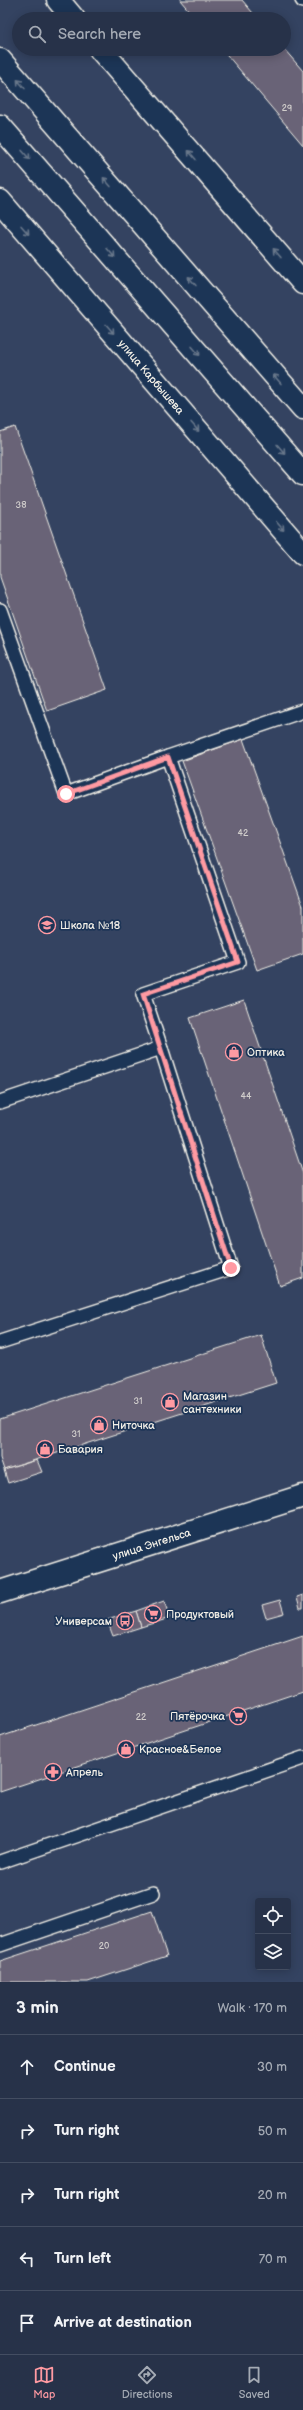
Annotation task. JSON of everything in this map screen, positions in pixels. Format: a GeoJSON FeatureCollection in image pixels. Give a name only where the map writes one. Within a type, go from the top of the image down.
{"type":"FeatureCollection","features":[{"type":"Feature","properties":{"kind":"street"},"geometry":{"type":"LineString","coordinates":[[58,0],[68,12]]}},
{"type":"Feature","properties":{"kind":"street"},"geometry":{"type":"LineString","coordinates":[[106,56],[303,283]]}},
{"type":"Feature","properties":{"kind":"street"},"geometry":{"type":"LineString","coordinates":[[0,60],[303,408]]}},
{"type":"Feature","properties":{"kind":"street"},"geometry":{"type":"LineString","coordinates":[[0,126],[303,474]]}},
{"type":"Feature","properties":{"kind":"street","name":"улица Карбышева"},"geometry":{"type":"LineString","coordinates":[[0,201],[303,553]]}},
{"type":"Feature","properties":{"kind":"street","name":"улица Энгельса"},"geometry":{"type":"LineString","coordinates":[[0,1592],[303,1496]]}},
{"type":"Feature","properties":{"kind":"lane"},"geometry":{"type":"LineString","coordinates":[[0,610],[66,794],[303,710]]}},
{"type":"Feature","properties":{"kind":"lane"},"geometry":{"type":"LineString","coordinates":[[0,1342],[231,1268],[143,994],[238,962],[168,757]]}},
{"type":"Feature","properties":{"kind":"lane"},"geometry":{"type":"LineString","coordinates":[[0,1102],[161,1048]]}},
{"type":"Feature","properties":{"kind":"lane"},"geometry":{"type":"LineString","coordinates":[[0,1862],[303,1758]]}},
{"type":"Feature","properties":{"kind":"lane"},"geometry":{"type":"LineString","coordinates":[[0,1945],[153,1894]]}},
{"type":"Feature","properties":{"kind":"building"},"geometry":{"type":"Polygon","coordinates":[[[180,0],[242,0],[252,12],[190,12],[180,0]]]}},
{"type":"Feature","properties":{"kind":"building"},"geometry":{"type":"Polygon","coordinates":[[[228,56],[290,56],[303,71],[303,145],[228,56]]]}},
{"type":"Feature","properties":{"kind":"building"},"geometry":{"type":"Polygon","coordinates":[[[15,427],[107,690],[47,711],[0,577],[0,432],[15,427]]]}},
{"type":"Feature","properties":{"kind":"building"},"geometry":{"type":"Polygon","coordinates":[[[243,739],[303,906],[303,954],[257,970],[182,761],[243,739]]]}},
{"type":"Feature","properties":{"kind":"building"},"geometry":{"type":"Polygon","coordinates":[[[244,1000],[303,1174],[303,1278],[280,1286],[190,1018],[244,1000]]]}},
{"type":"Feature","properties":{"kind":"building"},"geometry":{"type":"Polygon","coordinates":[[[261,1335],[276,1383],[4,1470],[0,1458],[0,1419],[261,1335]]]}},
{"type":"Feature","properties":{"kind":"building"},"geometry":{"type":"Polygon","coordinates":[[[37,1460],[42,1472],[8,1483],[4,1470],[37,1460]]]}},
{"type":"Feature","properties":{"kind":"building"},"geometry":{"type":"Polygon","coordinates":[[[303,1595],[303,1608],[300,1608],[297,1597],[303,1595]]]}},
{"type":"Feature","properties":{"kind":"building"},"geometry":{"type":"Polygon","coordinates":[[[280,1600],[284,1613],[266,1618],[262,1605],[280,1600]]]}},
{"type":"Feature","properties":{"kind":"building","name":"Продуктовый"},"geometry":{"type":"Polygon","coordinates":[[[164,1601],[170,1618],[141,1627],[136,1611],[164,1601]]]}},
{"type":"Feature","properties":{"kind":"building"},"geometry":{"type":"Polygon","coordinates":[[[136,1611],[141,1627],[113,1636],[107,1620],[136,1611]]]}},
{"type":"Feature","properties":{"kind":"building"},"geometry":{"type":"Polygon","coordinates":[[[303,1636],[303,1691],[0,1792],[0,1737],[303,1636]]]}},
{"type":"Feature","properties":{"kind":"building"},"geometry":{"type":"Polygon","coordinates":[[[152,1911],[167,1956],[88,1982],[0,1982],[0,1961],[152,1911]]]}},
{"type":"Feature","properties":{"kind":"place","name":"Школа №18"},"geometry":{"type":"Point","coordinates":[47,925]}},
{"type":"Feature","properties":{"kind":"place","name":"Оптика"},"geometry":{"type":"Point","coordinates":[234,1052]}},
{"type":"Feature","properties":{"kind":"place","name":"Магазин сантехники"},"geometry":{"type":"Point","coordinates":[170,1402]}},
{"type":"Feature","properties":{"kind":"place","name":"Ниточка"},"geometry":{"type":"Point","coordinates":[99,1425]}},
{"type":"Feature","properties":{"kind":"place","name":"Бавария"},"geometry":{"type":"Point","coordinates":[45,1449]}},
{"type":"Feature","properties":{"kind":"place","name":"Продуктовый"},"geometry":{"type":"Point","coordinates":[153,1614]}},
{"type":"Feature","properties":{"kind":"place","name":"Универсам"},"geometry":{"type":"Point","coordinates":[125,1621]}},
{"type":"Feature","properties":{"kind":"place","name":"Пятёрочка"},"geometry":{"type":"Point","coordinates":[238,1716]}},
{"type":"Feature","properties":{"kind":"place","name":"Красное&Белое"},"geometry":{"type":"Point","coordinates":[126,1749]}},
{"type":"Feature","properties":{"kind":"place","name":"Апрель"},"geometry":{"type":"Point","coordinates":[53,1772]}},
{"type":"Feature","properties":{"kind":"route"},"geometry":{"type":"LineString","coordinates":[[66,794],[168,757],[238,962],[143,994],[231,1268]]}}]}
